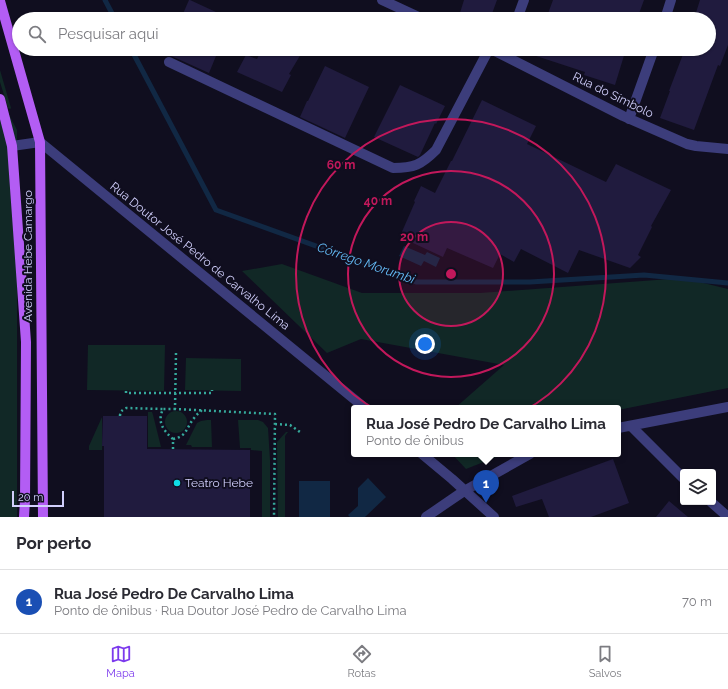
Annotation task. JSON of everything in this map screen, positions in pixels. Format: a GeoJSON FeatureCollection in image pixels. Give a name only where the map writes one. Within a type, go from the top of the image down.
{"type":"FeatureCollection","features":[{"type":"Feature","properties":{"kind":"main road","name":"Avenida Hebe Camargo"},"geometry":{"type":"LineString","coordinates":[[0,1],[12,43]]}},
{"type":"Feature","properties":{"kind":"main road","name":"Avenida Hebe Camargo"},"geometry":{"type":"LineString","coordinates":[[16,56],[40,142],[43,517]]}},
{"type":"Feature","properties":{"kind":"main road","name":"Avenida Hebe Camargo"},"geometry":{"type":"LineString","coordinates":[[0,99],[12,146],[26,342],[24,517]]}},
{"type":"Feature","properties":{"kind":"street"},"geometry":{"type":"LineString","coordinates":[[382,0],[408,12]]}},
{"type":"Feature","properties":{"kind":"street"},"geometry":{"type":"LineString","coordinates":[[520,12],[524,0]]}},
{"type":"Feature","properties":{"kind":"street"},"geometry":{"type":"LineString","coordinates":[[667,12],[671,0]]}},
{"type":"Feature","properties":{"kind":"street"},"geometry":{"type":"LineString","coordinates":[[169,62],[393,168],[408,168],[421,163],[436,150],[486,56]]}},
{"type":"Feature","properties":{"kind":"street","name":"Rua do Símbolo"},"geometry":{"type":"LineString","coordinates":[[513,56],[629,118],[687,144],[728,149]]}},
{"type":"Feature","properties":{"kind":"street"},"geometry":{"type":"LineString","coordinates":[[629,118],[651,56]]}},
{"type":"Feature","properties":{"kind":"street"},"geometry":{"type":"LineString","coordinates":[[12,146],[40,142]]}},
{"type":"Feature","properties":{"kind":"street","name":"Rua Doutor José Pedro de Carvalho Lima"},"geometry":{"type":"LineString","coordinates":[[40,142],[361,405]]}},
{"type":"Feature","properties":{"kind":"street"},"geometry":{"type":"LineString","coordinates":[[621,428],[728,407]]}},
{"type":"Feature","properties":{"kind":"street"},"geometry":{"type":"LineString","coordinates":[[631,426],[680,475]]}},
{"type":"Feature","properties":{"kind":"street"},"geometry":{"type":"LineString","coordinates":[[426,457],[494,517]]}},
{"type":"Feature","properties":{"kind":"street"},"geometry":{"type":"LineString","coordinates":[[426,517],[464,491],[525,457]]}},
{"type":"Feature","properties":{"kind":"street"},"geometry":{"type":"LineString","coordinates":[[714,505],[728,517]]}},
{"type":"Feature","properties":{"kind":"path"},"geometry":{"type":"LineString","coordinates":[[175,409],[176,353]]}},
{"type":"Feature","properties":{"kind":"path"},"geometry":{"type":"LineString","coordinates":[[126,391],[126,393],[212,393],[212,390]]}},
{"type":"Feature","properties":{"kind":"path"},"geometry":{"type":"LineString","coordinates":[[120,416],[120,412],[126,408],[275,414],[274,517]]}},
{"type":"Feature","properties":{"kind":"path"},"geometry":{"type":"LineString","coordinates":[[163,409],[160,415],[160,422],[164,431],[173,439],[173,450]]}},
{"type":"Feature","properties":{"kind":"path"},"geometry":{"type":"LineString","coordinates":[[173,439],[182,436],[194,418],[203,410]]}},
{"type":"Feature","properties":{"kind":"path"},"geometry":{"type":"LineString","coordinates":[[275,424],[290,425],[300,432]]}},
{"type":"Feature","properties":{"kind":"green space"},"geometry":{"type":"Polygon","coordinates":[[[0,70],[11,108],[10,109],[8,108],[0,82],[0,70]]]}},
{"type":"Feature","properties":{"kind":"green space"},"geometry":{"type":"Polygon","coordinates":[[[0,97],[17,130],[17,517],[0,517],[0,97]]]}},
{"type":"Feature","properties":{"kind":"green space"},"geometry":{"type":"Polygon","coordinates":[[[282,264],[362,293],[480,293],[683,278],[728,289],[728,388],[621,409],[621,405],[458,405],[504,365],[361,339],[327,353],[242,271],[282,264]]]}},
{"type":"Feature","properties":{"kind":"green space"},"geometry":{"type":"Polygon","coordinates":[[[88,345],[165,345],[164,391],[87,390],[88,345]]]}},
{"type":"Feature","properties":{"kind":"green space"},"geometry":{"type":"Polygon","coordinates":[[[186,358],[241,359],[241,391],[185,390],[186,358]]]}},
{"type":"Feature","properties":{"kind":"green space"},"geometry":{"type":"Polygon","coordinates":[[[176,411],[184,414],[187,422],[184,430],[176,433],[168,430],[165,422],[168,414],[176,411]]]}},
{"type":"Feature","properties":{"kind":"green space"},"geometry":{"type":"Polygon","coordinates":[[[148,412],[152,412],[161,447],[148,447],[148,412]]]}},
{"type":"Feature","properties":{"kind":"green space"},"geometry":{"type":"Polygon","coordinates":[[[102,417],[102,450],[89,450],[89,446],[102,417]]]}},
{"type":"Feature","properties":{"kind":"green space"},"geometry":{"type":"Polygon","coordinates":[[[211,420],[212,447],[192,447],[191,445],[186,445],[197,423],[211,420]]]}},
{"type":"Feature","properties":{"kind":"green space"},"geometry":{"type":"Polygon","coordinates":[[[238,420],[258,420],[263,422],[268,428],[270,460],[270,517],[262,517],[262,451],[251,450],[251,448],[240,448],[238,420]]]}},
{"type":"Feature","properties":{"kind":"green space"},"geometry":{"type":"Polygon","coordinates":[[[286,432],[288,432],[285,436],[285,517],[278,517],[277,442],[286,432]]]}},
{"type":"Feature","properties":{"kind":"green space"},"geometry":{"type":"Polygon","coordinates":[[[455,457],[496,457],[466,469],[455,457]]]}},
{"type":"Feature","properties":{"kind":"water"},"geometry":{"type":"Polygon","coordinates":[[[404,246],[425,255],[427,252],[440,258],[436,267],[424,261],[421,266],[399,256],[404,246]]]}},
{"type":"Feature","properties":{"kind":"water"},"geometry":{"type":"Polygon","coordinates":[[[368,478],[386,497],[365,517],[350,517],[348,515],[358,506],[358,488],[368,478]]]}},
{"type":"Feature","properties":{"kind":"water"},"geometry":{"type":"Polygon","coordinates":[[[299,481],[330,481],[330,517],[299,517],[299,481]]]}},
{"type":"Feature","properties":{"kind":"building"},"geometry":{"type":"Polygon","coordinates":[[[190,0],[216,12],[184,12],[190,0]]]}},
{"type":"Feature","properties":{"kind":"building"},"geometry":{"type":"Polygon","coordinates":[[[464,0],[497,0],[493,12],[460,12],[464,0]]]}},
{"type":"Feature","properties":{"kind":"building"},"geometry":{"type":"Polygon","coordinates":[[[553,0],[644,0],[640,12],[549,12],[553,0]]]}},
{"type":"Feature","properties":{"kind":"building"},"geometry":{"type":"Polygon","coordinates":[[[700,0],[728,0],[728,45],[720,66],[718,65],[694,130],[660,118],[682,56],[716,56],[716,12],[696,12],[700,0]]]}},
{"type":"Feature","properties":{"kind":"building"},"geometry":{"type":"Polygon","coordinates":[[[171,56],[216,56],[209,73],[171,56]]]}},
{"type":"Feature","properties":{"kind":"building"},"geometry":{"type":"Polygon","coordinates":[[[245,56],[257,59],[258,56],[300,56],[289,74],[291,75],[282,92],[237,72],[245,56]]]}},
{"type":"Feature","properties":{"kind":"building"},"geometry":{"type":"Polygon","coordinates":[[[536,56],[624,56],[615,85],[584,75],[585,72],[536,56]]]}},
{"type":"Feature","properties":{"kind":"building"},"geometry":{"type":"Polygon","coordinates":[[[325,66],[369,87],[345,138],[300,117],[325,66]]]}},
{"type":"Feature","properties":{"kind":"building"},"geometry":{"type":"Polygon","coordinates":[[[400,85],[445,106],[418,157],[374,137],[400,85]]]}},
{"type":"Feature","properties":{"kind":"building"},"geometry":{"type":"Polygon","coordinates":[[[482,100],[536,126],[527,144],[606,182],[616,164],[671,190],[651,226],[652,227],[638,255],[641,257],[630,268],[579,250],[568,273],[521,249],[514,262],[500,254],[493,268],[447,248],[443,257],[413,243],[414,240],[401,234],[421,186],[435,193],[482,100]]]}},
{"type":"Feature","properties":{"kind":"building","name":"Teatro Hebe"},"geometry":{"type":"Polygon","coordinates":[[[103,416],[147,416],[147,449],[250,450],[250,517],[104,517],[104,446],[102,446],[103,416]]]}},
{"type":"Feature","properties":{"kind":"building"},"geometry":{"type":"Polygon","coordinates":[[[613,459],[629,503],[591,517],[549,517],[542,499],[516,507],[512,496],[613,459]]]}},
{"type":"Feature","properties":{"kind":"building"},"geometry":{"type":"Polygon","coordinates":[[[669,501],[688,517],[656,517],[669,501]]]}},
{"type":"Feature","properties":{"kind":"waterway","name":"Córrego Morumbi"},"geometry":{"type":"LineString","coordinates":[[105,0],[111,12]]}},
{"type":"Feature","properties":{"kind":"waterway","name":"Córrego Morumbi"},"geometry":{"type":"LineString","coordinates":[[135,56],[216,210],[416,282],[530,282],[644,275],[728,283]]}},
{"type":"Feature","properties":{"kind":"place","name":"Teatro Hebe"},"geometry":{"type":"Point","coordinates":[177,483]}},
{"type":"Feature","properties":{"kind":"place","name":"Rua José Pedro De Carvalho Lima"},"geometry":{"type":"Point","coordinates":[486,503]}}]}
